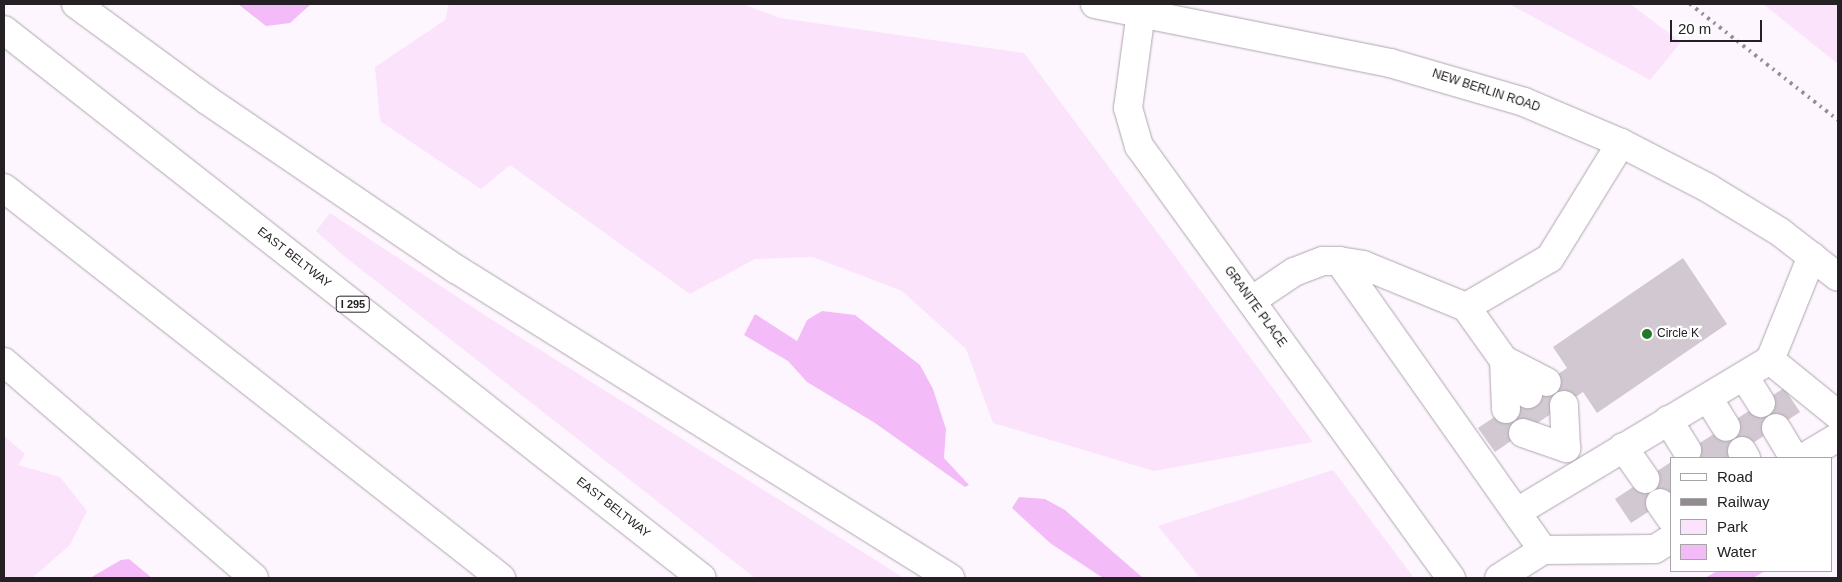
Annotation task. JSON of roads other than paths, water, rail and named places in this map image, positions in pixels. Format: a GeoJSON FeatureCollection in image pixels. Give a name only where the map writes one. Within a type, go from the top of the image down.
{"type":"FeatureCollection","features":[{"type":"Feature","properties":{"kind":"main road"},"geometry":{"type":"LineString","coordinates":[[76,4],[215,106],[456,269],[950,578]]}},
{"type":"Feature","properties":{"kind":"main road","name":"NEW BERLIN ROAD"},"geometry":{"type":"LineString","coordinates":[[1095,4],[1436,74],[1524,102],[1621,143],[1708,188],[1812,256],[1838,276]]}},
{"type":"Feature","properties":{"kind":"main road","name":"GRANITE PLACE"},"geometry":{"type":"LineString","coordinates":[[1141,12],[1128,94],[1132,133],[1451,578]]}},
{"type":"Feature","properties":{"kind":"main road","name":"EAST BELTWAY"},"geometry":{"type":"LineString","coordinates":[[4,30],[702,578]]}},
{"type":"Feature","properties":{"kind":"main road"},"geometry":{"type":"LineString","coordinates":[[1466,307],[1550,258],[1621,143]]}},
{"type":"Feature","properties":{"kind":"main road"},"geometry":{"type":"LineString","coordinates":[[4,188],[501,578]]}},
{"type":"Feature","properties":{"kind":"main road"},"geometry":{"type":"LineString","coordinates":[[1517,512],[1770,360],[1812,256]]}},
{"type":"Feature","properties":{"kind":"main road"},"geometry":{"type":"LineString","coordinates":[[1251,301],[1294,272],[1323,261],[1339,260],[1364,265],[1466,307],[1504,360],[1538,388]]}},
{"type":"Feature","properties":{"kind":"main road"},"geometry":{"type":"LineString","coordinates":[[1339,260],[1543,550]]}},
{"type":"Feature","properties":{"kind":"main road"},"geometry":{"type":"LineString","coordinates":[[1504,360],[1506,409]]}},
{"type":"Feature","properties":{"kind":"main road"},"geometry":{"type":"LineString","coordinates":[[1770,360],[1838,415]]}},
{"type":"Feature","properties":{"kind":"main road"},"geometry":{"type":"LineString","coordinates":[[4,362],[254,578]]}},
{"type":"Feature","properties":{"kind":"main road"},"geometry":{"type":"LineString","coordinates":[[1744,376],[1760,403]]}},
{"type":"Feature","properties":{"kind":"main road"},"geometry":{"type":"LineString","coordinates":[[1708,398],[1726,427]]}},
{"type":"Feature","properties":{"kind":"main road"},"geometry":{"type":"LineString","coordinates":[[1566,448],[1544,419],[1582,472]]}},
{"type":"Feature","properties":{"kind":"main road"},"geometry":{"type":"LineString","coordinates":[[1668,420],[1688,451]]}},
{"type":"Feature","properties":{"kind":"main road"},"geometry":{"type":"LineString","coordinates":[[1776,428],[1793,457]]}},
{"type":"Feature","properties":{"kind":"main road"},"geometry":{"type":"LineString","coordinates":[[1805,457],[1838,437]]}},
{"type":"Feature","properties":{"kind":"main road"},"geometry":{"type":"LineString","coordinates":[[1623,447],[1645,479]]}},
{"type":"Feature","properties":{"kind":"main road"},"geometry":{"type":"LineString","coordinates":[[1499,578],[1543,550],[1655,548],[1670,540]]}},
{"type":"Feature","properties":{"kind":"water"},"geometry":{"type":"Polygon","coordinates":[[[238,4],[311,4],[290,23],[266,26],[238,4]]]}},
{"type":"Feature","properties":{"kind":"water"},"geometry":{"type":"Polygon","coordinates":[[[822,311],[855,315],[920,365],[933,389],[946,429],[944,458],[969,485],[965,487],[875,423],[807,382],[788,361],[744,335],[755,314],[797,341],[807,320],[822,311]]]}},
{"type":"Feature","properties":{"kind":"water"},"geometry":{"type":"Polygon","coordinates":[[[1019,497],[1045,499],[1065,510],[1143,578],[1103,578],[1050,543],[1012,508],[1019,497]]]}},
{"type":"Feature","properties":{"kind":"water"},"geometry":{"type":"Polygon","coordinates":[[[129,559],[152,578],[90,578],[121,560],[129,559]]]}},
{"type":"Feature","properties":{"kind":"water"},"geometry":{"type":"Polygon","coordinates":[[[1715,572],[1763,572],[1753,578],[1705,578],[1715,572]]]}},
{"type":"Feature","properties":{"kind":"tunnel"},"geometry":{"type":"LineString","coordinates":[[1528,394],[1545,418]]}},
{"type":"Feature","properties":{"kind":"railway"},"geometry":{"type":"LineString","coordinates":[[1690,4],[1838,120]]}},
{"type":"Feature","properties":{"kind":"place","name":"Circle K"},"geometry":{"type":"Point","coordinates":[1647,334]}}]}
